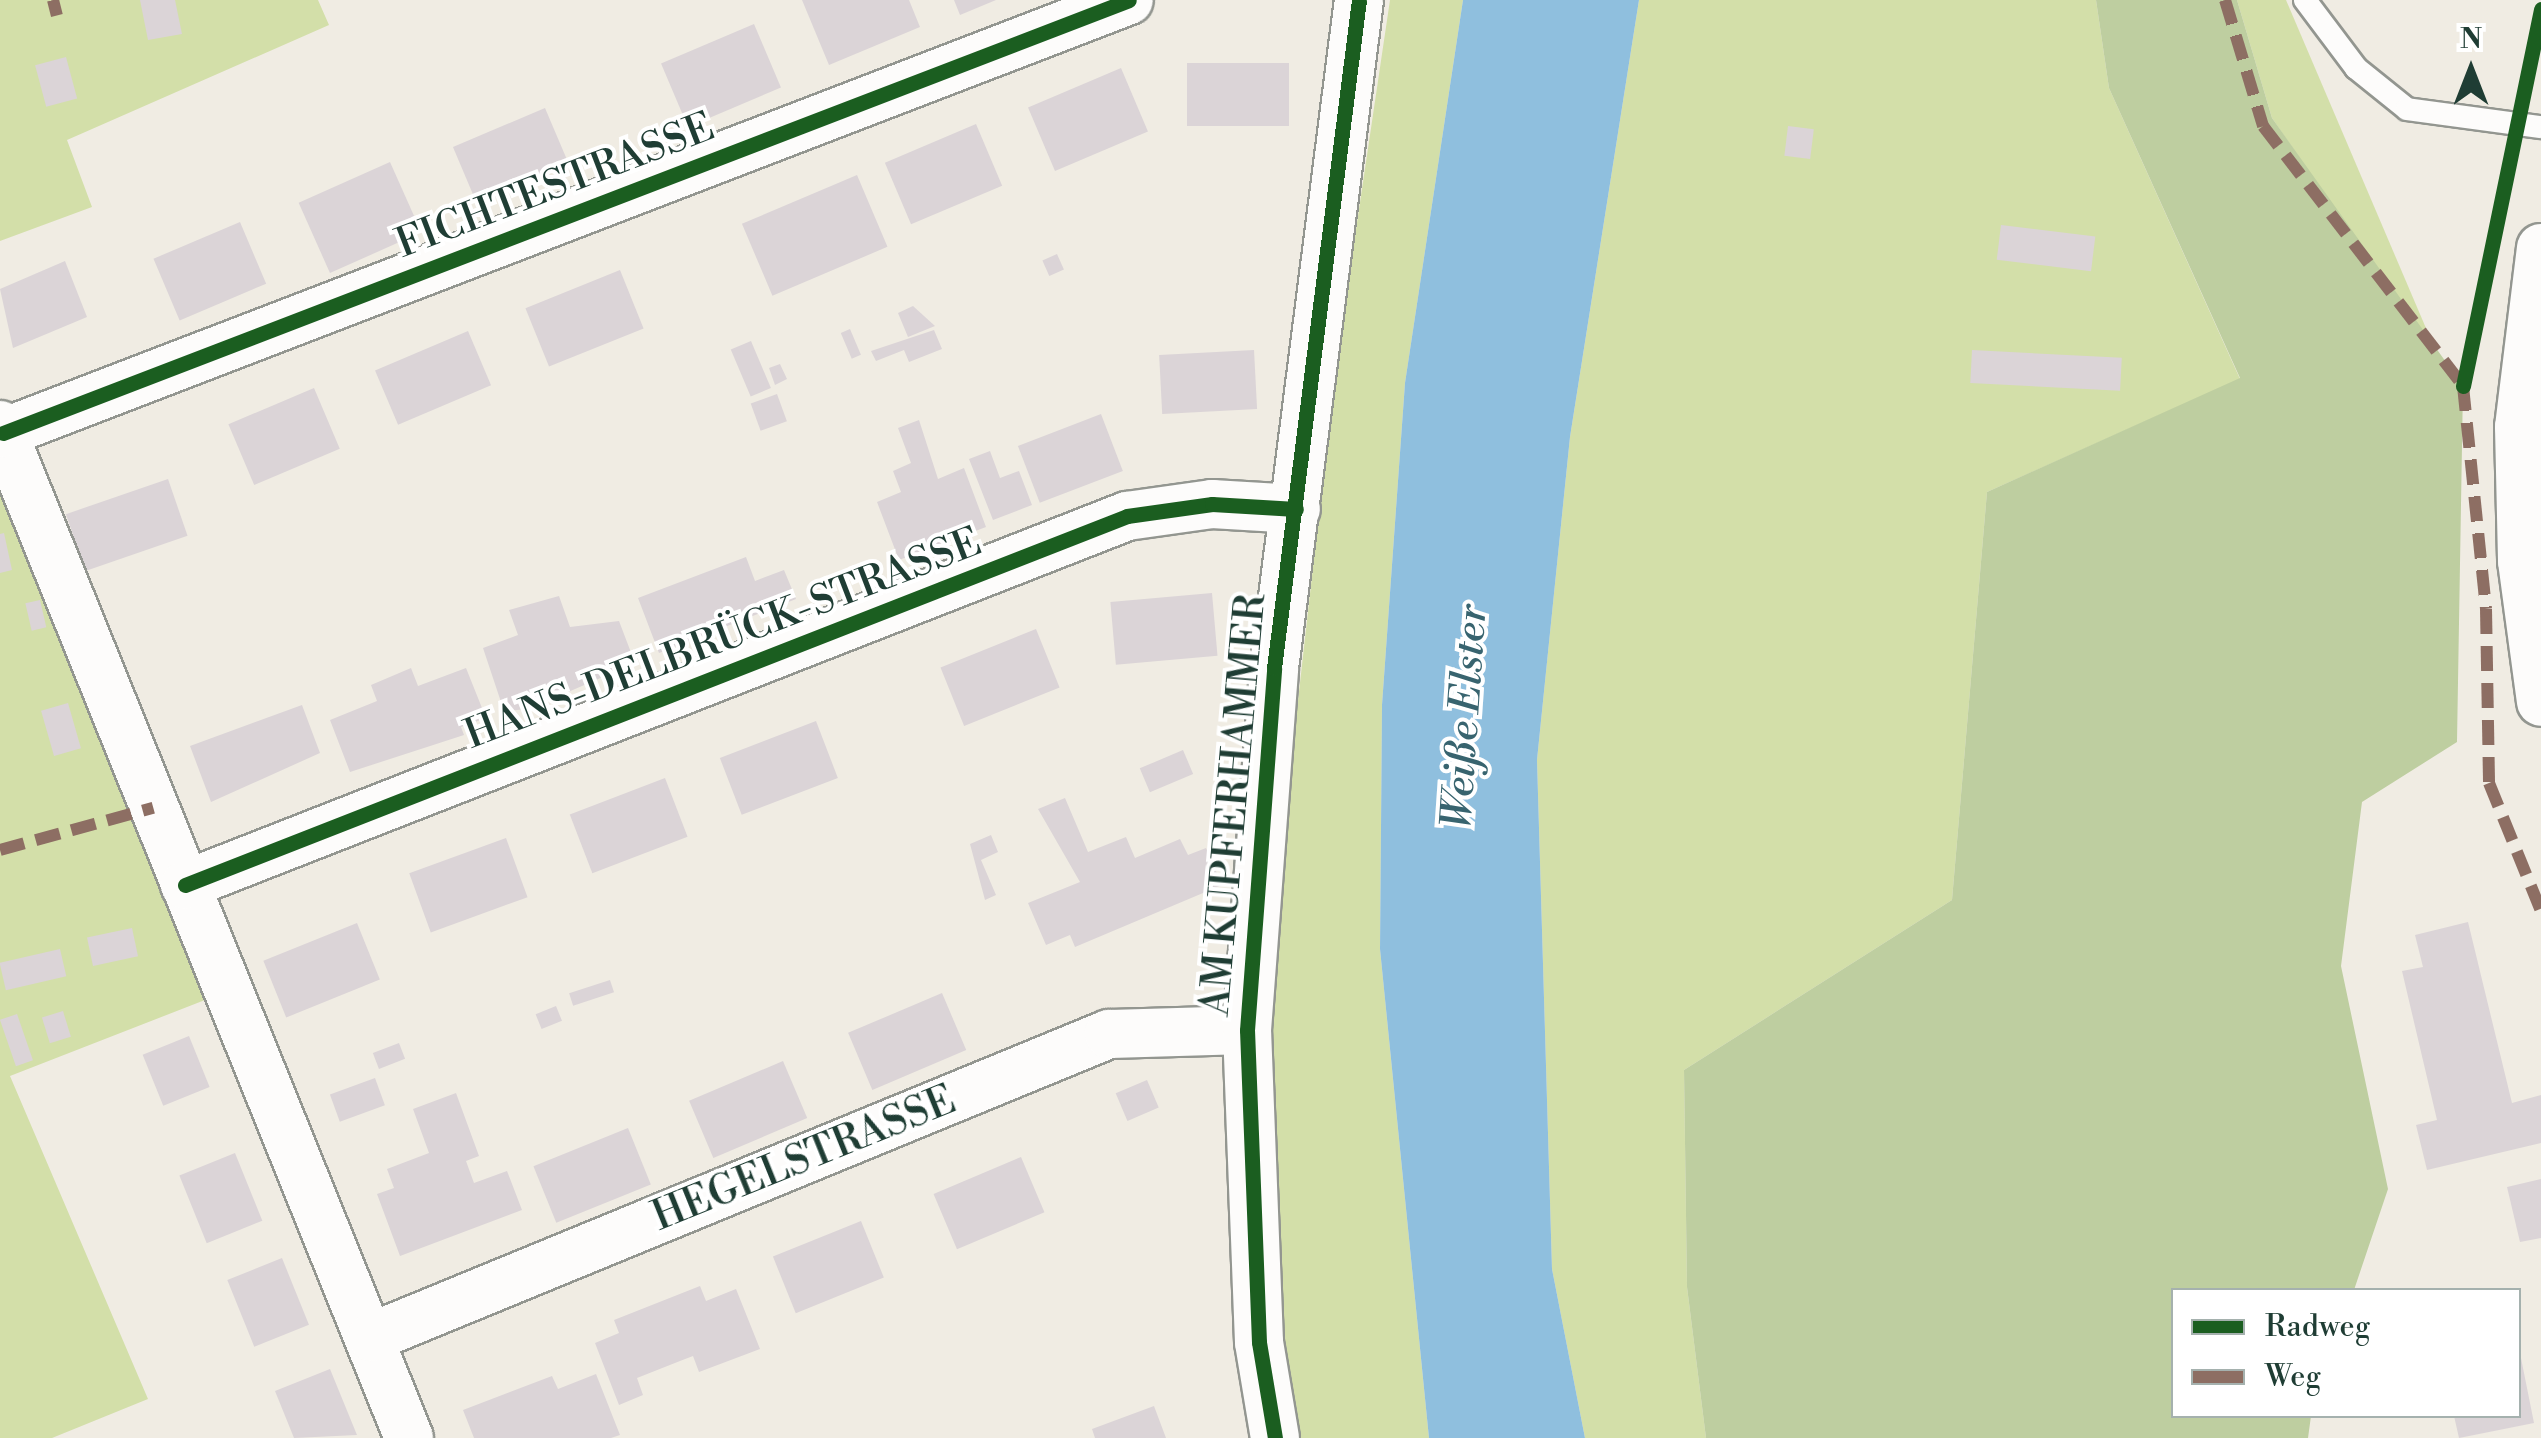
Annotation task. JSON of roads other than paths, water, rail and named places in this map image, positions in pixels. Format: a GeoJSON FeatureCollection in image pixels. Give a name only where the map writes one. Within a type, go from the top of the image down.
{"type":"FeatureCollection","features":[{"type":"Feature","properties":{"kind":"street","name":"FICHTESTRASSE"},"geometry":{"type":"LineString","coordinates":[[1,429],[1130,0]]}},
{"type":"Feature","properties":{"kind":"street","name":"AM KUPFERHAMMER"},"geometry":{"type":"LineString","coordinates":[[1275,1438],[1258,1342],[1247,1030],[1296,509],[1360,0]]}},
{"type":"Feature","properties":{"kind":"street"},"geometry":{"type":"LineString","coordinates":[[2540,698],[2522,561],[2519,427],[2541,248]]}},
{"type":"Feature","properties":{"kind":"street"},"geometry":{"type":"LineString","coordinates":[[1,429],[372,1338],[409,1438]]}},
{"type":"Feature","properties":{"kind":"street","name":"HANS-DELBRÜCK-STRASSE"},"geometry":{"type":"LineString","coordinates":[[185,884],[1126,516],[1212,504],[1296,509]]}},
{"type":"Feature","properties":{"kind":"street","name":"HEGELSTRASSE"},"geometry":{"type":"LineString","coordinates":[[372,1338],[1109,1034],[1247,1030]]}},
{"type":"Feature","properties":{"kind":"lane"},"geometry":{"type":"LineString","coordinates":[[2305,0],[2356,68],[2408,108],[2541,127]]}},
{"type":"Feature","properties":{"kind":"water","name":"Weiße Elster"},"geometry":{"type":"Polygon","coordinates":[[[1463,0],[1639,0],[1570,437],[1537,760],[1552,1269],[1585,1438],[1429,1438],[1380,949],[1382,705],[1405,383],[1463,0]]]}}]}
